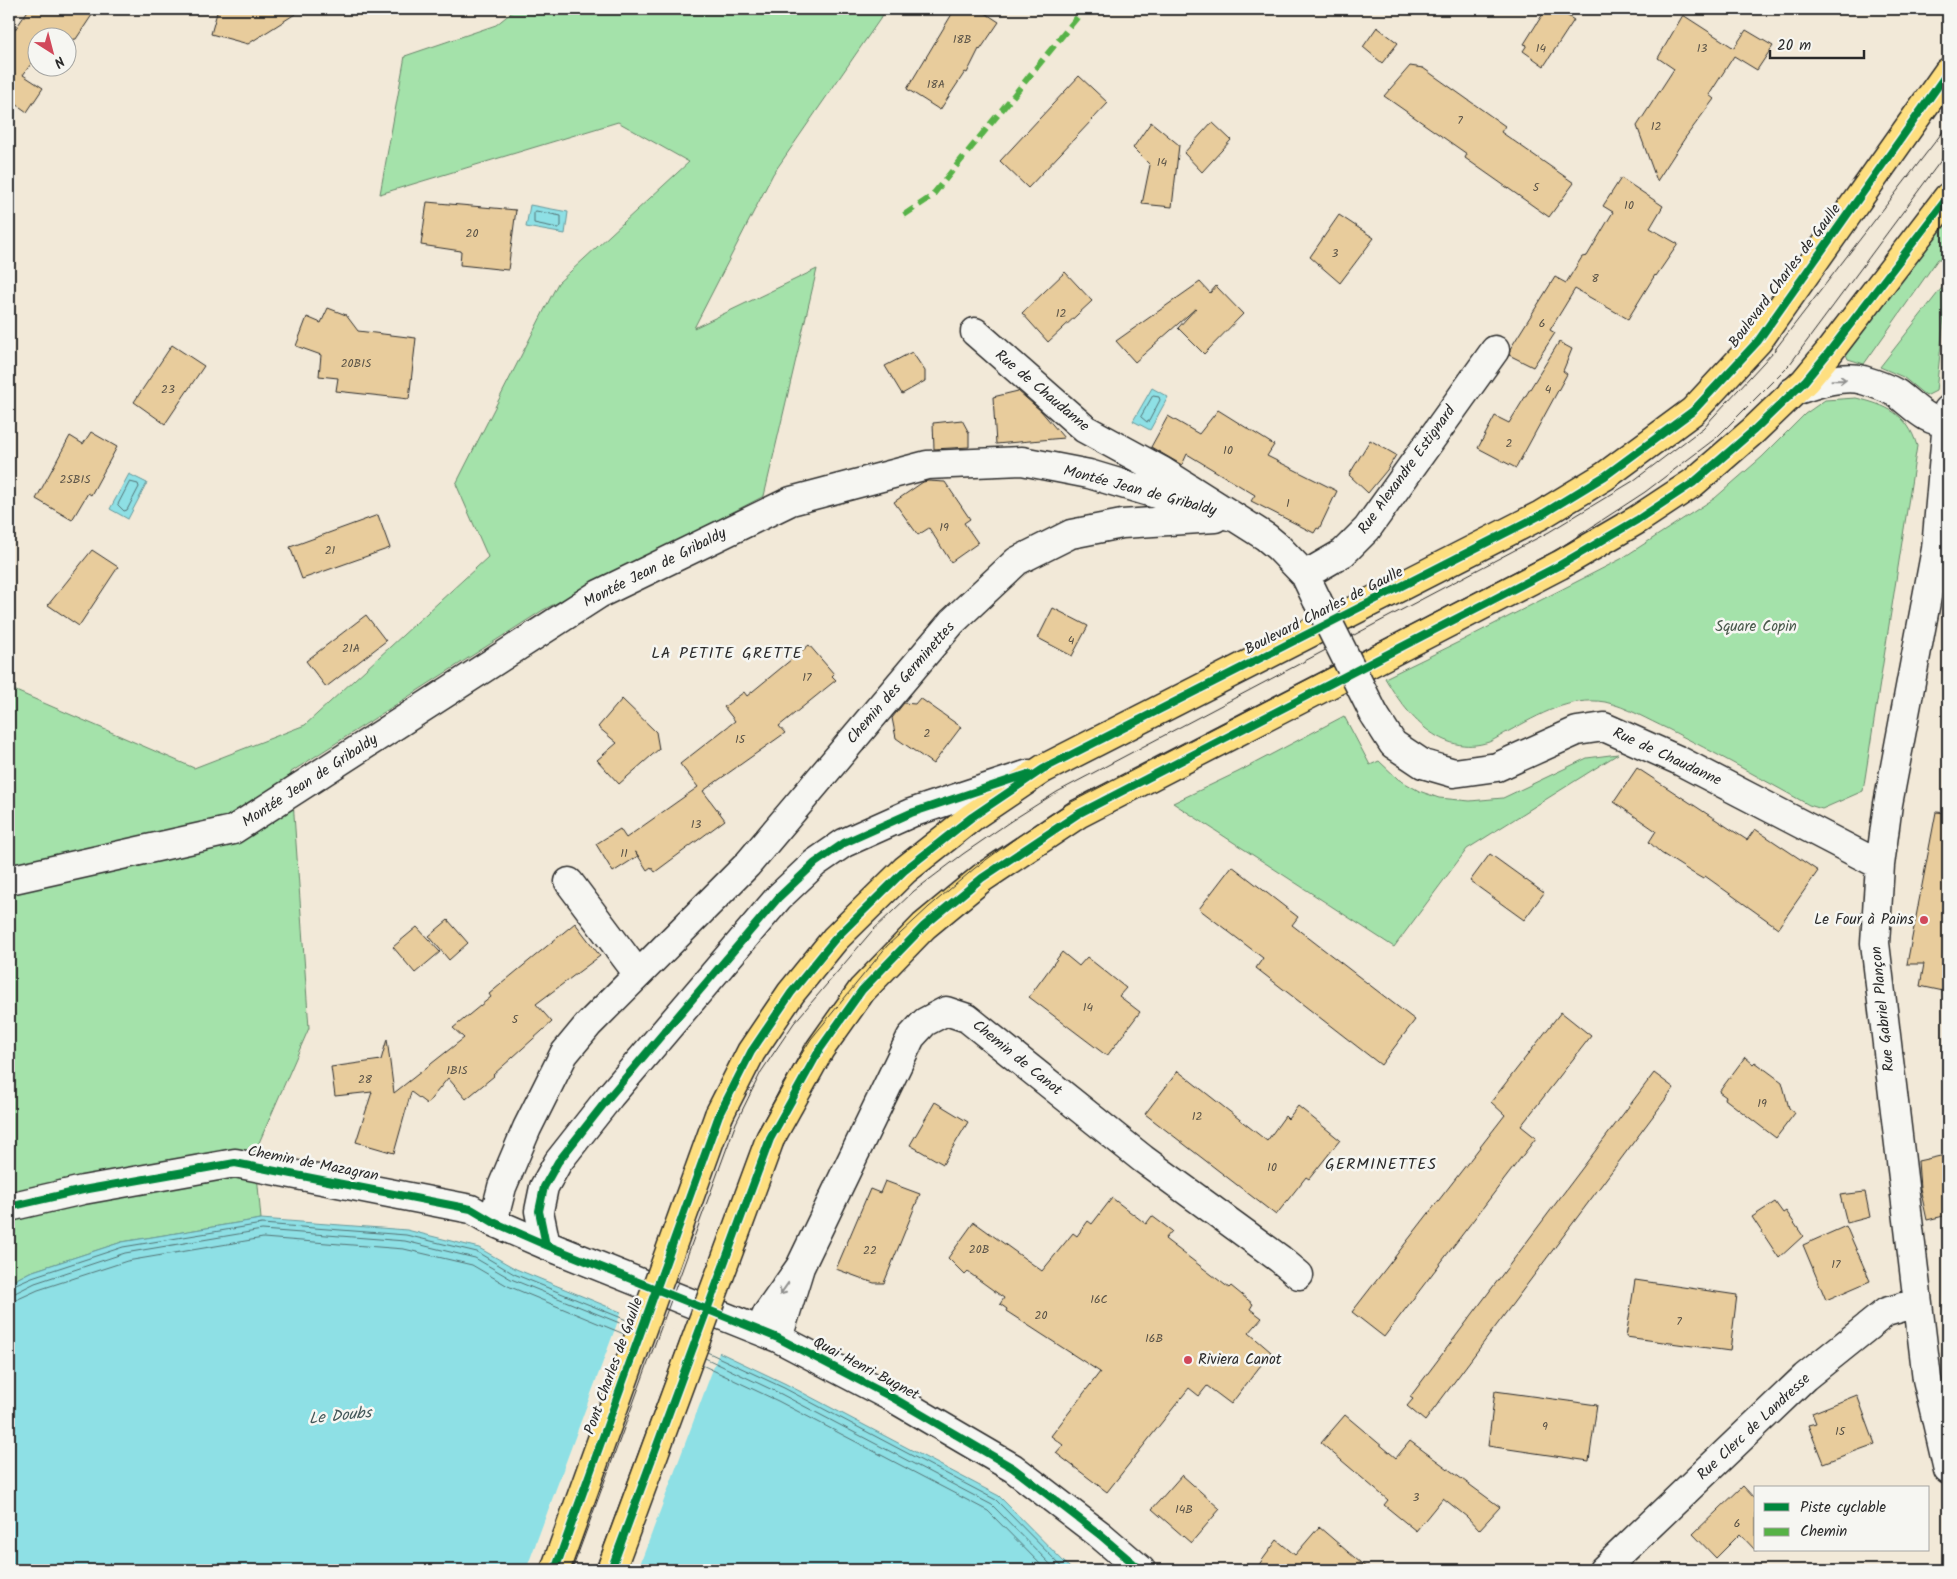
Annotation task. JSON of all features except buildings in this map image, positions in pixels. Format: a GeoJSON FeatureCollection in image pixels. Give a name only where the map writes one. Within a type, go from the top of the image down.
{"type":"FeatureCollection","features":[{"type":"Feature","properties":{"kind":"main road","name":"Boulevard Charles de Gaulle"},"geometry":{"type":"LineString","coordinates":[[720,1115],[751,1052],[791,993],[835,939],[905,870],[972,818],[1043,769],[1541,515],[1605,476],[1694,411],[1758,341],[1948,72]]}},
{"type":"Feature","properties":{"kind":"main road"},"geometry":{"type":"LineString","coordinates":[[611,1570],[770,1139],[820,1049],[862,990],[924,926],[982,878],[1078,814],[1551,569],[1637,520],[1693,483],[1753,431],[1805,381],[1948,197]]}},
{"type":"Feature","properties":{"kind":"main road","name":"Pont Charles de Gaulle"},"geometry":{"type":"LineString","coordinates":[[555,1570],[720,1115]]}},
{"type":"Feature","properties":{"kind":"street","name":"Rue de Chaudanne"},"geometry":{"type":"LineString","coordinates":[[975,332],[1084,429],[1162,471],[1272,542],[1306,575],[1374,714],[1393,744],[1423,764],[1454,773],[1497,767],[1577,731],[1604,728],[1678,760],[1880,865]]}},
{"type":"Feature","properties":{"kind":"street","name":"Rue Alexandre Estignard"},"geometry":{"type":"LineString","coordinates":[[1306,575],[1343,553],[1367,529],[1495,350]]}},
{"type":"Feature","properties":{"kind":"street"},"geometry":{"type":"LineString","coordinates":[[1792,392],[1827,380],[1862,380],[1894,392],[1929,419],[1948,418]]}},
{"type":"Feature","properties":{"kind":"street","name":"Rue Gabriel Plançon"},"geometry":{"type":"LineString","coordinates":[[1948,418],[1936,549],[1888,804],[1880,865],[1875,942],[1927,1378],[1948,1470]]}},
{"type":"Feature","properties":{"kind":"street","name":"Montée Jean de Gribaldy"},"geometry":{"type":"LineString","coordinates":[[9,880],[233,830],[599,594],[791,501],[927,465],[1022,462],[1089,474],[1234,517]]}},
{"type":"Feature","properties":{"kind":"street","name":"Rue Gabriel Plançon"},"geometry":{"type":"LineString","coordinates":[[1936,549],[1948,510]]}},
{"type":"Feature","properties":{"kind":"street","name":"Chemin des Germinettes"},"geometry":{"type":"LineString","coordinates":[[493,1222],[502,1187],[564,1054],[588,1025],[746,865],[952,622],[1017,561],[1071,534],[1122,524],[1234,517]]}},
{"type":"Feature","properties":{"kind":"street"},"geometry":{"type":"LineString","coordinates":[[546,1246],[539,1211],[544,1187],[558,1162],[610,1096],[779,897],[815,863],[844,842],[912,813],[1043,769]]}},
{"type":"Feature","properties":{"kind":"street"},"geometry":{"type":"LineString","coordinates":[[569,882],[638,974]]}},
{"type":"Feature","properties":{"kind":"street","name":"Chemin de Canot"},"geometry":{"type":"LineString","coordinates":[[769,1334],[767,1314],[800,1267],[911,1037],[924,1022],[946,1011],[967,1018],[1136,1154],[1280,1259],[1299,1275]]}},
{"type":"Feature","properties":{"kind":"street","name":"Chemin de Mazagran"},"geometry":{"type":"LineString","coordinates":[[9,1207],[83,1190],[235,1163],[471,1209],[493,1222],[546,1246]]}},
{"type":"Feature","properties":{"kind":"street","name":"Quai Henri Bugnet"},"geometry":{"type":"LineString","coordinates":[[546,1246],[769,1334],[895,1399],[1013,1468],[1099,1534],[1142,1570]]}},
{"type":"Feature","properties":{"kind":"street","name":"Rue Clerc de Landresse"},"geometry":{"type":"LineString","coordinates":[[1603,1570],[1805,1377],[1886,1312],[1917,1303]]}},
{"type":"Feature","properties":{"kind":"green space"},"geometry":{"type":"Polygon","coordinates":[[[516,9],[887,9],[773,174],[694,328],[817,269],[764,496],[543,610],[291,772],[309,1028],[255,1152],[261,1219],[122,1242],[30,1272],[9,1283],[9,688],[194,768],[305,725],[488,557],[456,484],[558,283],[689,162],[618,122],[380,194],[405,56],[496,25],[516,9]]]}},
{"type":"Feature","properties":{"kind":"green space"},"geometry":{"type":"Polygon","coordinates":[[[1948,220],[1948,259],[1938,259],[1864,364],[1848,359],[1846,354],[1948,220]]]}},
{"type":"Feature","properties":{"kind":"green space"},"geometry":{"type":"Polygon","coordinates":[[[1948,280],[1936,391],[1926,396],[1903,377],[1880,367],[1948,280]]]}},
{"type":"Feature","properties":{"kind":"green space","name":"Square Copin"},"geometry":{"type":"Polygon","coordinates":[[[1856,398],[1886,408],[1902,419],[1913,435],[1917,446],[1863,791],[1822,809],[1809,805],[1668,729],[1629,710],[1605,702],[1592,701],[1567,704],[1543,713],[1489,742],[1472,745],[1455,744],[1441,738],[1414,718],[1385,678],[1621,559],[1715,498],[1762,457],[1805,414],[1825,400],[1856,398]]]}},
{"type":"Feature","properties":{"kind":"green space"},"geometry":{"type":"Polygon","coordinates":[[[1344,716],[1370,765],[1379,761],[1398,779],[1419,791],[1439,798],[1470,801],[1503,798],[1587,758],[1618,754],[1467,849],[1394,947],[1173,803],[1238,772],[1344,716]]]}},
{"type":"Feature","properties":{"kind":"water"},"geometry":{"type":"Polygon","coordinates":[[[530,205],[568,212],[565,234],[526,227],[530,205]]]}},
{"type":"Feature","properties":{"kind":"water"},"geometry":{"type":"Polygon","coordinates":[[[1152,388],[1168,397],[1150,430],[1133,421],[1152,388]]]}},
{"type":"Feature","properties":{"kind":"water"},"geometry":{"type":"Polygon","coordinates":[[[129,474],[147,483],[128,519],[110,509],[129,474]]]}},
{"type":"Feature","properties":{"kind":"water","name":"Le Doubs"},"geometry":{"type":"Polygon","coordinates":[[[261,1219],[407,1230],[479,1248],[516,1269],[723,1354],[786,1384],[999,1496],[1072,1570],[9,1570],[9,1283],[30,1272],[122,1242],[261,1219]]]}},
{"type":"Feature","properties":{"kind":"pier"},"geometry":{"type":"Polygon","coordinates":[[[622,1310],[720,1350],[638,1570],[526,1570],[622,1310]]]}},
{"type":"Feature","properties":{"kind":"tram line"},"geometry":{"type":"LineString","coordinates":[[572,1570],[736,1123],[761,1072],[794,1023],[872,931],[914,891],[963,854],[1057,792],[1549,532],[1633,481],[1703,428],[1774,351],[1948,125]]}},
{"type":"Feature","properties":{"kind":"tram line"},"geometry":{"type":"LineString","coordinates":[[595,1570],[757,1133],[782,1085],[811,1039],[887,946],[975,868],[1020,835],[1066,805],[1558,549],[1645,492],[1716,438],[1790,364],[1948,151]]}},
{"type":"Feature","properties":{"kind":"marked path"},"geometry":{"type":"LineString","coordinates":[[904,215],[931,197],[1084,9]]}},
{"type":"Feature","properties":{"kind":"cycle path"},"geometry":{"type":"LineString","coordinates":[[555,1570],[719,1115],[751,1052],[791,993],[835,939],[905,870],[972,817],[1043,769],[1541,515],[1605,476],[1693,411],[1758,341],[1948,72]]}},
{"type":"Feature","properties":{"kind":"cycle path"},"geometry":{"type":"LineString","coordinates":[[611,1570],[770,1139],[820,1049],[862,990],[924,926],[982,878],[1078,814],[1560,565],[1637,520],[1693,483],[1753,431],[1805,381],[1948,197]]}},
{"type":"Feature","properties":{"kind":"cycle path"},"geometry":{"type":"LineString","coordinates":[[546,1245],[539,1211],[544,1187],[558,1162],[610,1096],[779,897],[815,863],[844,843],[911,813],[1028,774]]}},
{"type":"Feature","properties":{"kind":"cycle path"},"geometry":{"type":"LineString","coordinates":[[9,1207],[83,1190],[235,1163],[471,1209],[493,1222],[546,1245],[778,1338],[895,1399],[1013,1468],[1099,1534],[1141,1570]]}},
{"type":"Feature","properties":{"kind":"place","name":"Le Four à Pains"},"geometry":{"type":"Point","coordinates":[1924,920]}},
{"type":"Feature","properties":{"kind":"place","name":"Riviera Canot"},"geometry":{"type":"Point","coordinates":[1188,1360]}},
{"type":"Feature","properties":{"kind":"district","name":"LA PETITE GRETTE"},"geometry":{"type":"Point","coordinates":[727,653]}},
{"type":"Feature","properties":{"kind":"district","name":"GERMINETTES"},"geometry":{"type":"Point","coordinates":[1381,1164]}}]}
